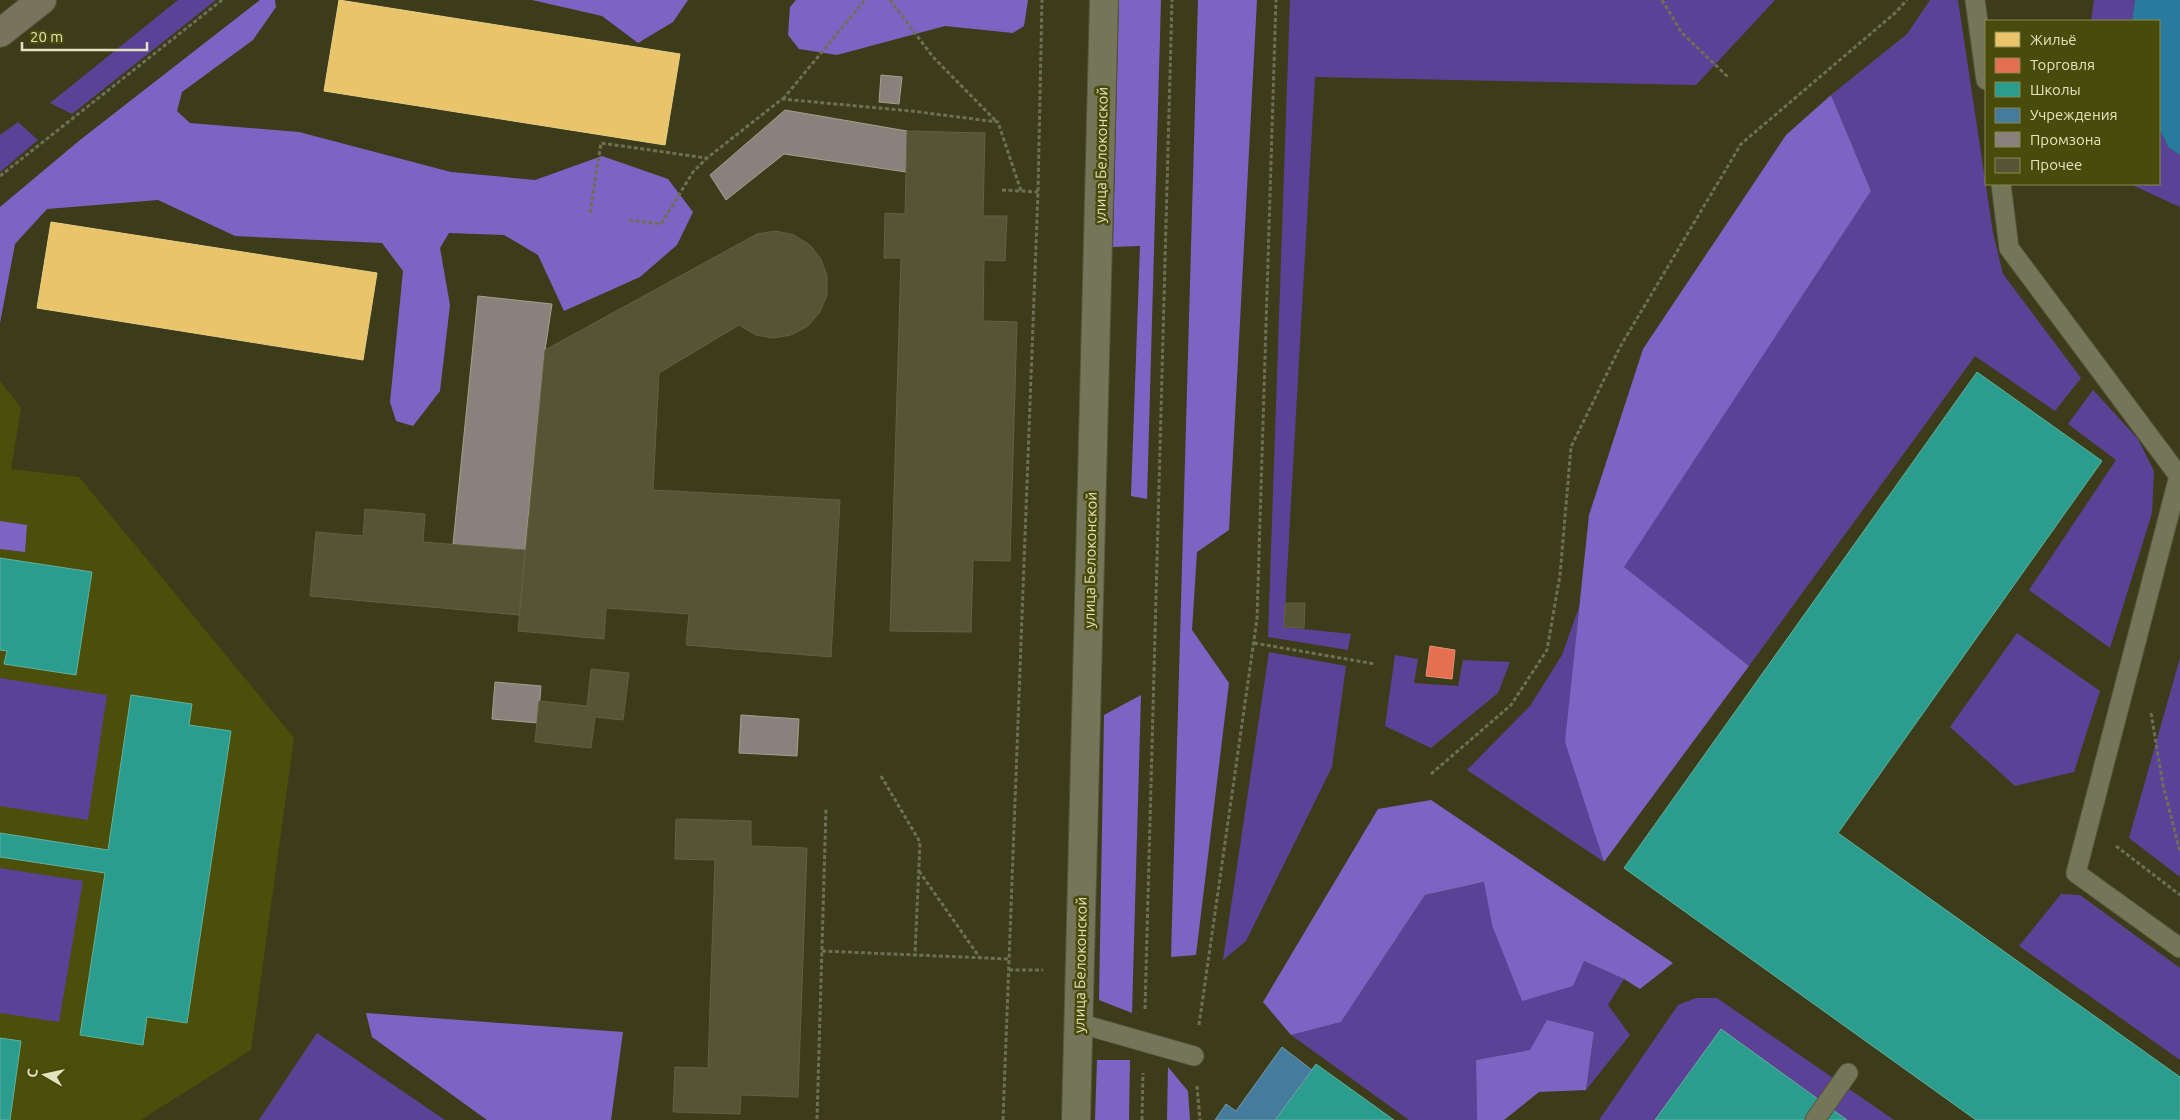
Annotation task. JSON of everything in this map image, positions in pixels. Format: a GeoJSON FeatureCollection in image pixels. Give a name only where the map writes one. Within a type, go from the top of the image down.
{"type":"FeatureCollection","features":[{"type":"Feature","properties":{"kind":"main road"},"geometry":{"type":"LineString","coordinates":[[0,33],[42,0]]}},
{"type":"Feature","properties":{"kind":"street","name":"улица Белоконской"},"geometry":{"type":"LineString","coordinates":[[1076,1120],[1104,0]]}},
{"type":"Feature","properties":{"kind":"lane"},"geometry":{"type":"LineString","coordinates":[[1975,0],[1985,73]]}},
{"type":"Feature","properties":{"kind":"lane"},"geometry":{"type":"LineString","coordinates":[[2000,185],[2009,248],[2179,476],[2076,874],[2180,948]]}},
{"type":"Feature","properties":{"kind":"lane"},"geometry":{"type":"LineString","coordinates":[[1078,1024],[1194,1056]]}},
{"type":"Feature","properties":{"kind":"lane"},"geometry":{"type":"LineString","coordinates":[[1815,1120],[1848,1072]]}},
{"type":"Feature","properties":{"kind":"path"},"geometry":{"type":"LineString","coordinates":[[0,176],[222,0]]}},
{"type":"Feature","properties":{"kind":"path"},"geometry":{"type":"LineString","coordinates":[[629,220],[661,224],[693,172],[707,158],[782,99],[865,0]]}},
{"type":"Feature","properties":{"kind":"path"},"geometry":{"type":"LineString","coordinates":[[890,0],[933,57],[998,122],[1021,191]]}},
{"type":"Feature","properties":{"kind":"path"},"geometry":{"type":"LineString","coordinates":[[1003,1120],[1038,192],[1042,0]]}},
{"type":"Feature","properties":{"kind":"path"},"geometry":{"type":"LineString","coordinates":[[1142,1120],[1172,0]]}},
{"type":"Feature","properties":{"kind":"path"},"geometry":{"type":"LineString","coordinates":[[1200,1120],[1194,1056],[1254,642],[1257,609],[1276,0]]}},
{"type":"Feature","properties":{"kind":"path"},"geometry":{"type":"LineString","coordinates":[[1662,0],[1682,33],[1729,78]]}},
{"type":"Feature","properties":{"kind":"path"},"geometry":{"type":"LineString","coordinates":[[1431,774],[1511,705],[1547,650],[1560,575],[1570,447],[1620,346],[1741,144],[1895,13],[1906,0]]}},
{"type":"Feature","properties":{"kind":"path"},"geometry":{"type":"LineString","coordinates":[[782,99],[911,111],[998,122]]}},
{"type":"Feature","properties":{"kind":"path"},"geometry":{"type":"LineString","coordinates":[[590,212],[601,143],[707,158]]}},
{"type":"Feature","properties":{"kind":"path"},"geometry":{"type":"LineString","coordinates":[[1002,190],[1038,192]]}},
{"type":"Feature","properties":{"kind":"path"},"geometry":{"type":"LineString","coordinates":[[1254,642],[1375,664]]}},
{"type":"Feature","properties":{"kind":"path"},"geometry":{"type":"LineString","coordinates":[[2148,716],[2150,707],[2163,785],[2180,852]]}},
{"type":"Feature","properties":{"kind":"path"},"geometry":{"type":"LineString","coordinates":[[881,776],[920,842],[915,955]]}},
{"type":"Feature","properties":{"kind":"path"},"geometry":{"type":"LineString","coordinates":[[817,1119],[826,809]]}},
{"type":"Feature","properties":{"kind":"path"},"geometry":{"type":"LineString","coordinates":[[2112,843],[2180,895]]}},
{"type":"Feature","properties":{"kind":"path"},"geometry":{"type":"LineString","coordinates":[[919,871],[980,958]]}},
{"type":"Feature","properties":{"kind":"path"},"geometry":{"type":"LineString","coordinates":[[822,951],[1009,959]]}},
{"type":"Feature","properties":{"kind":"shaded area"},"geometry":{"type":"Polygon","coordinates":[[[178,0],[216,0],[72,114],[50,103],[178,0]]]}},
{"type":"Feature","properties":{"kind":"shaded area"},"geometry":{"type":"Polygon","coordinates":[[[260,0],[275,0],[276,7],[253,40],[182,92],[177,111],[190,123],[299,132],[451,172],[535,180],[602,156],[668,179],[693,212],[677,245],[640,277],[564,311],[538,255],[504,235],[449,233],[440,248],[450,305],[440,391],[413,426],[396,421],[390,402],[403,271],[382,243],[235,236],[158,200],[47,209],[15,244],[0,323],[0,207],[80,140],[260,0]]]}},
{"type":"Feature","properties":{"kind":"shaded area"},"geometry":{"type":"Polygon","coordinates":[[[532,0],[688,0],[673,22],[638,43],[602,16],[532,0]]]}},
{"type":"Feature","properties":{"kind":"shaded area"},"geometry":{"type":"Polygon","coordinates":[[[796,0],[1028,0],[1024,26],[1013,33],[945,26],[837,55],[799,49],[788,35],[790,7],[796,0]]]}},
{"type":"Feature","properties":{"kind":"shaded area"},"geometry":{"type":"Polygon","coordinates":[[[1119,0],[1161,0],[1147,499],[1131,496],[1140,246],[1113,247],[1119,0]]]}},
{"type":"Feature","properties":{"kind":"shaded area"},"geometry":{"type":"Polygon","coordinates":[[[1198,0],[1257,0],[1229,530],[1197,552],[1192,630],[1229,683],[1196,955],[1171,957],[1198,0]]]}},
{"type":"Feature","properties":{"kind":"shaded area"},"geometry":{"type":"Polygon","coordinates":[[[1290,0],[1775,0],[1696,85],[1315,77],[1284,627],[1351,634],[1348,650],[1268,637],[1290,0]]]}},
{"type":"Feature","properties":{"kind":"shaded area"},"geometry":{"type":"Polygon","coordinates":[[[1930,0],[1958,0],[1985,185],[1993,233],[2003,274],[2081,378],[2055,411],[1975,356],[1749,666],[1623,567],[1871,191],[1831,95],[1907,34],[1930,0]]]}},
{"type":"Feature","properties":{"kind":"shaded area"},"geometry":{"type":"Polygon","coordinates":[[[2094,0],[2135,0],[2132,20],[2091,20],[2094,0]]]}},
{"type":"Feature","properties":{"kind":"shaded area"},"geometry":{"type":"Polygon","coordinates":[[[1831,95],[1871,191],[1624,567],[1749,666],[1604,862],[1565,742],[1589,515],[1643,349],[1786,135],[1831,95]]]}},
{"type":"Feature","properties":{"kind":"shaded area"},"geometry":{"type":"Polygon","coordinates":[[[18,122],[38,140],[0,172],[0,135],[18,122]]]}},
{"type":"Feature","properties":{"kind":"shaded area"},"geometry":{"type":"Polygon","coordinates":[[[2160,130],[2168,147],[2180,155],[2180,207],[2132,185],[2160,185],[2160,130]]]}},
{"type":"Feature","properties":{"kind":"shaded area"},"geometry":{"type":"Polygon","coordinates":[[[0,381],[21,408],[11,469],[79,477],[294,738],[251,1050],[141,1120],[0,1120],[0,381]]]}},
{"type":"Feature","properties":{"kind":"shaded area"},"geometry":{"type":"Polygon","coordinates":[[[2093,390],[2138,439],[2154,471],[2152,513],[2110,648],[2029,590],[2116,460],[2068,424],[2093,390]]]}},
{"type":"Feature","properties":{"kind":"shaded area"},"geometry":{"type":"Polygon","coordinates":[[[0,521],[27,525],[25,552],[0,549],[0,521]]]}},
{"type":"Feature","properties":{"kind":"shaded area"},"geometry":{"type":"Polygon","coordinates":[[[1579,607],[1566,742],[1604,862],[1467,770],[1530,706],[1562,655],[1579,607]]]}},
{"type":"Feature","properties":{"kind":"shaded area"},"geometry":{"type":"Polygon","coordinates":[[[2017,633],[2100,691],[2074,772],[2015,786],[1950,727],[2017,633]]]}},
{"type":"Feature","properties":{"kind":"shaded area"},"geometry":{"type":"Polygon","coordinates":[[[1269,652],[1346,666],[1332,767],[1246,941],[1223,960],[1269,652]]]}},
{"type":"Feature","properties":{"kind":"shaded area"},"geometry":{"type":"Polygon","coordinates":[[[1395,655],[1418,659],[1414,683],[1458,686],[1463,660],[1510,662],[1498,693],[1431,748],[1385,726],[1395,655]]]}},
{"type":"Feature","properties":{"kind":"shaded area"},"geometry":{"type":"Polygon","coordinates":[[[2180,658],[2180,877],[2129,838],[2180,658]]]}},
{"type":"Feature","properties":{"kind":"shaded area"},"geometry":{"type":"Polygon","coordinates":[[[0,678],[107,695],[88,820],[0,806],[0,678]]]}},
{"type":"Feature","properties":{"kind":"shaded area"},"geometry":{"type":"Polygon","coordinates":[[[1141,695],[1132,1013],[1099,1000],[1104,715],[1141,695]]]}},
{"type":"Feature","properties":{"kind":"shaded area"},"geometry":{"type":"Polygon","coordinates":[[[1431,800],[1673,963],[1640,989],[1624,979],[1584,961],[1573,986],[1522,1001],[1492,925],[1484,882],[1425,895],[1341,1022],[1291,1035],[1263,1002],[1378,809],[1431,800]]]}},
{"type":"Feature","properties":{"kind":"shaded area"},"geometry":{"type":"Polygon","coordinates":[[[0,868],[83,881],[59,1022],[0,1013],[0,868]]]}},
{"type":"Feature","properties":{"kind":"shaded area"},"geometry":{"type":"Polygon","coordinates":[[[1485,882],[1492,925],[1584,961],[1624,979],[1608,1005],[1630,1035],[1586,1090],[1594,1032],[1530,1050],[1476,1060],[1477,1120],[1409,1120],[1291,1035],[1341,1022],[1425,895],[1485,882]]]}},
{"type":"Feature","properties":{"kind":"shaded area"},"geometry":{"type":"Polygon","coordinates":[[[2061,894],[2080,895],[2180,968],[2180,1060],[2019,946],[2061,894]]]}},
{"type":"Feature","properties":{"kind":"shaded area"},"geometry":{"type":"Polygon","coordinates":[[[1696,998],[1717,998],[1894,1120],[1847,1120],[1721,1029],[1655,1120],[1599,1120],[1678,1005],[1696,998]]]}},
{"type":"Feature","properties":{"kind":"shaded area"},"geometry":{"type":"Polygon","coordinates":[[[366,1013],[623,1032],[611,1120],[487,1120],[372,1037],[366,1013]]]}},
{"type":"Feature","properties":{"kind":"shaded area"},"geometry":{"type":"Polygon","coordinates":[[[1547,1020],[1594,1032],[1586,1090],[1539,1092],[1504,1120],[1477,1120],[1476,1060],[1530,1050],[1547,1020]]]}},
{"type":"Feature","properties":{"kind":"shaded area"},"geometry":{"type":"Polygon","coordinates":[[[317,1033],[445,1120],[259,1120],[317,1033]]]}},
{"type":"Feature","properties":{"kind":"shaded area"},"geometry":{"type":"Polygon","coordinates":[[[1097,1060],[1130,1060],[1129,1120],[1095,1120],[1097,1060]]]}},
{"type":"Feature","properties":{"kind":"shaded area"},"geometry":{"type":"Polygon","coordinates":[[[1168,1067],[1188,1091],[1190,1120],[1167,1120],[1168,1067]]]}},
{"type":"Feature","properties":{"kind":"water"},"geometry":{"type":"Polygon","coordinates":[[[2135,0],[2180,0],[2180,155],[2168,147],[2160,130],[2160,20],[2132,20],[2135,0]]]}},
{"type":"Feature","properties":{"kind":"building: Жильё"},"geometry":{"type":"Polygon","coordinates":[[[339,0],[680,54],[665,145],[324,91],[339,0]]]}},
{"type":"Feature","properties":{"kind":"building: Жильё"},"geometry":{"type":"Polygon","coordinates":[[[51,222],[377,273],[363,360],[37,308],[51,222]]]}},
{"type":"Feature","properties":{"kind":"building: Торговля"},"geometry":{"type":"Polygon","coordinates":[[[1430,646],[1455,650],[1452,679],[1426,676],[1430,646]]]}},
{"type":"Feature","properties":{"kind":"building: Школы"},"geometry":{"type":"Polygon","coordinates":[[[1977,372],[2102,461],[1838,833],[2180,1077],[2180,1120],[1976,1120],[1624,868],[1977,372]]]}},
{"type":"Feature","properties":{"kind":"building: Школы"},"geometry":{"type":"Polygon","coordinates":[[[0,558],[92,572],[76,675],[4,664],[7,651],[0,650],[0,558]]]}},
{"type":"Feature","properties":{"kind":"building: Школы"},"geometry":{"type":"Polygon","coordinates":[[[131,695],[192,704],[189,725],[231,731],[187,1023],[147,1017],[143,1045],[80,1035],[105,873],[0,857],[0,833],[108,850],[131,695]]]}},
{"type":"Feature","properties":{"kind":"building: Школы"},"geometry":{"type":"Polygon","coordinates":[[[1721,1029],[1847,1120],[1655,1120],[1721,1029]]]}},
{"type":"Feature","properties":{"kind":"building: Школы"},"geometry":{"type":"Polygon","coordinates":[[[0,1038],[21,1041],[10,1120],[0,1120],[0,1038]]]}},
{"type":"Feature","properties":{"kind":"building: Школы"},"geometry":{"type":"Polygon","coordinates":[[[1316,1064],[1394,1120],[1275,1120],[1316,1064]]]}},
{"type":"Feature","properties":{"kind":"building: Учреждения"},"geometry":{"type":"Polygon","coordinates":[[[1282,1047],[1312,1070],[1275,1120],[1215,1120],[1226,1104],[1236,1111],[1282,1047]]]}},
{"type":"Feature","properties":{"kind":"building: Промзона"},"geometry":{"type":"Polygon","coordinates":[[[881,75],[902,77],[899,104],[879,102],[881,75]]]}},
{"type":"Feature","properties":{"kind":"building: Промзона"},"geometry":{"type":"Polygon","coordinates":[[[785,110],[907,131],[906,172],[784,154],[726,200],[710,175],[785,110]]]}},
{"type":"Feature","properties":{"kind":"building: Промзона"},"geometry":{"type":"Polygon","coordinates":[[[478,296],[552,304],[545,350],[525,550],[453,544],[478,296]]]}},
{"type":"Feature","properties":{"kind":"building: Промзона"},"geometry":{"type":"Polygon","coordinates":[[[495,682],[541,686],[538,723],[492,719],[495,682]]]}},
{"type":"Feature","properties":{"kind":"building: Промзона"},"geometry":{"type":"Polygon","coordinates":[[[741,715],[799,719],[797,756],[739,753],[741,715]]]}},
{"type":"Feature","properties":{"kind":"building: Прочее"},"geometry":{"type":"Polygon","coordinates":[[[907,131],[985,133],[983,216],[1007,216],[1005,261],[984,260],[983,321],[1017,322],[1010,561],[973,560],[971,632],[890,631],[901,258],[884,258],[885,213],[905,214],[907,131]]]}},
{"type":"Feature","properties":{"kind":"building: Прочее"},"geometry":{"type":"Polygon","coordinates":[[[776,231],[794,235],[810,245],[821,259],[827,276],[827,295],[820,312],[808,326],[791,335],[773,338],[756,335],[739,325],[659,373],[653,490],[840,500],[831,657],[686,645],[689,614],[606,608],[604,639],[518,631],[545,350],[757,234],[776,231]]]}},
{"type":"Feature","properties":{"kind":"building: Прочее"},"geometry":{"type":"Polygon","coordinates":[[[365,509],[425,514],[423,542],[525,550],[519,615],[310,596],[316,532],[363,536],[365,509]]]}},
{"type":"Feature","properties":{"kind":"building: Прочее"},"geometry":{"type":"Polygon","coordinates":[[[1285,603],[1305,603],[1304,628],[1284,627],[1285,603]]]}},
{"type":"Feature","properties":{"kind":"building: Прочее"},"geometry":{"type":"Polygon","coordinates":[[[591,669],[629,673],[623,720],[595,717],[591,748],[535,742],[539,701],[587,706],[591,669]]]}},
{"type":"Feature","properties":{"kind":"building: Прочее"},"geometry":{"type":"Polygon","coordinates":[[[676,819],[751,821],[751,846],[807,848],[798,1097],[741,1095],[740,1114],[673,1112],[675,1067],[708,1068],[715,860],[675,859],[676,819]]]}}]}
